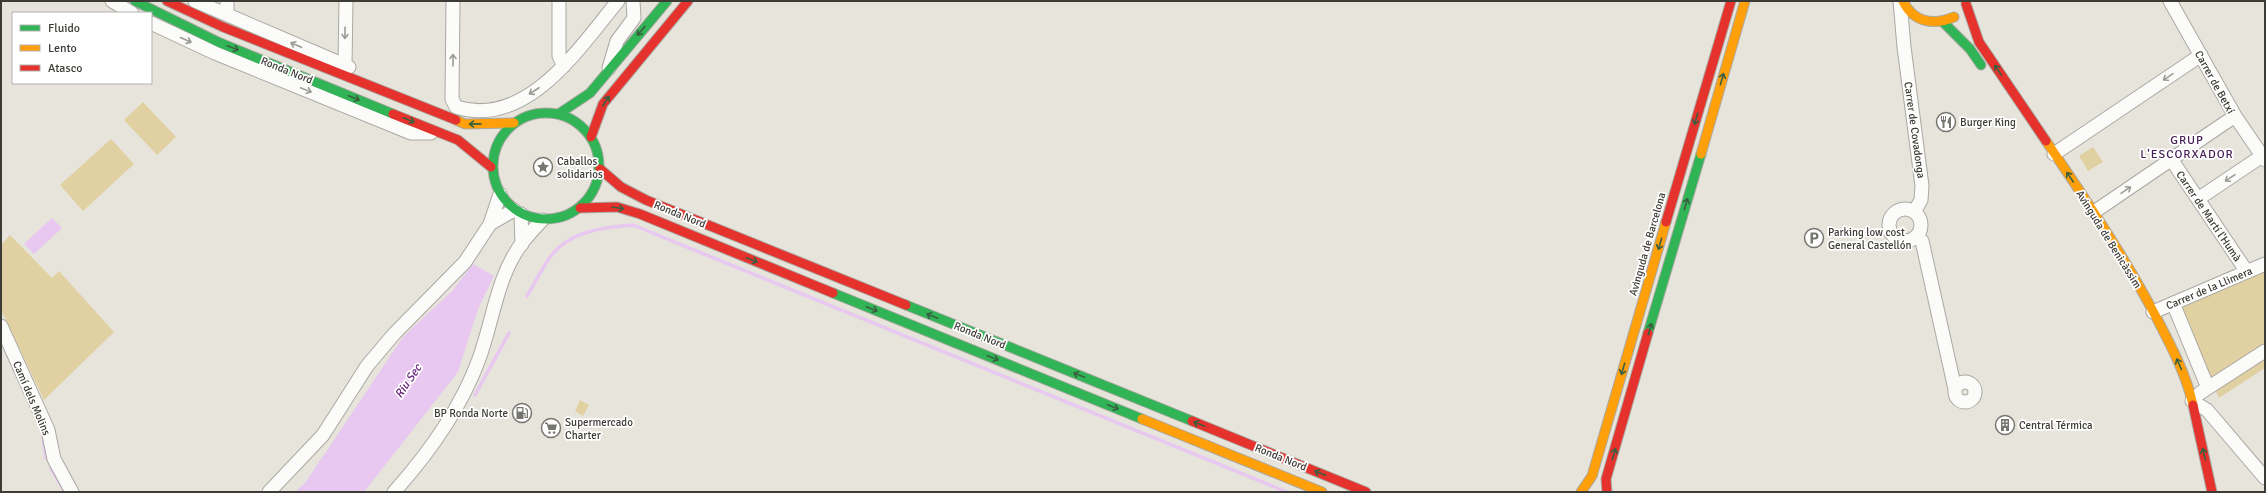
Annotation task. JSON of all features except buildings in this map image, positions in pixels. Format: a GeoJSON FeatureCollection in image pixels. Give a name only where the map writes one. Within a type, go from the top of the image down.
{"type":"FeatureCollection","features":[{"type":"Feature","properties":{"kind":"main road","name":"Ronda Nord"},"geometry":{"type":"LineString","coordinates":[[135,1],[218,42],[458,140],[491,167]]}},
{"type":"Feature","properties":{"kind":"main road","name":"Ronda Nord"},"geometry":{"type":"LineString","coordinates":[[167,1],[223,27],[416,106],[465,124],[514,123]]}},
{"type":"Feature","properties":{"kind":"main road"},"geometry":{"type":"LineString","coordinates":[[560,113],[590,94],[608,70],[667,1]]}},
{"type":"Feature","properties":{"kind":"main road"},"geometry":{"type":"LineString","coordinates":[[591,137],[603,104],[620,81],[688,1]]}},
{"type":"Feature","properties":{"kind":"main road","name":"Avinguda de Barcelona"},"geometry":{"type":"LineString","coordinates":[[1581,492],[1592,476],[1731,1]]}},
{"type":"Feature","properties":{"kind":"main road"},"geometry":{"type":"LineString","coordinates":[[1607,492],[1606,480],[1745,1]]}},
{"type":"Feature","properties":{"kind":"main road"},"geometry":{"type":"LineString","coordinates":[[1902,1],[1906,9],[1918,20],[1930,24],[1944,23],[1958,15],[1966,2]]}},
{"type":"Feature","properties":{"kind":"main road","name":"Avinguda de Benicàssim"},"geometry":{"type":"LineString","coordinates":[[1966,2],[1979,42],[2094,212],[2153,312],[2182,370],[2192,401],[2212,492]]}},
{"type":"Feature","properties":{"kind":"main road"},"geometry":{"type":"LineString","coordinates":[[1944,23],[1970,49],[1987,74]]}},
{"type":"Feature","properties":{"kind":"main road"},"geometry":{"type":"LineString","coordinates":[[533,113],[560,113],[579,123],[591,137],[600,169],[594,191],[580,208],[562,218],[542,220],[518,212],[500,194],[491,167],[496,144],[514,123],[533,113]]}},
{"type":"Feature","properties":{"kind":"main road","name":"Ronda Nord"},"geometry":{"type":"LineString","coordinates":[[600,169],[621,187],[646,200],[1366,492]]}},
{"type":"Feature","properties":{"kind":"main road","name":"Ronda Nord"},"geometry":{"type":"LineString","coordinates":[[580,208],[617,207],[640,214],[1322,492]]}},
{"type":"Feature","properties":{"kind":"street"},"geometry":{"type":"LineString","coordinates":[[112,1],[130,12]]}},
{"type":"Feature","properties":{"kind":"street"},"geometry":{"type":"LineString","coordinates":[[195,1],[403,90],[416,106]]}},
{"type":"Feature","properties":{"kind":"street"},"geometry":{"type":"LineString","coordinates":[[226,15],[227,1]]}},
{"type":"Feature","properties":{"kind":"street"},"geometry":{"type":"LineString","coordinates":[[345,65],[346,1]]}},
{"type":"Feature","properties":{"kind":"street"},"geometry":{"type":"LineString","coordinates":[[453,1],[452,99],[456,107],[470,112],[488,112],[515,104],[538,89],[564,66],[618,1]]}},
{"type":"Feature","properties":{"kind":"street"},"geometry":{"type":"LineString","coordinates":[[559,1],[559,56],[564,66]]}},
{"type":"Feature","properties":{"kind":"street"},"geometry":{"type":"LineString","coordinates":[[608,70],[616,41],[634,18],[633,1]]}},
{"type":"Feature","properties":{"kind":"street","name":"Carrer de Covadonga"},"geometry":{"type":"LineString","coordinates":[[1902,1],[1904,47],[1922,186],[1920,200],[1914,212]]}},
{"type":"Feature","properties":{"kind":"street","name":"Carrer de Betxí"},"geometry":{"type":"LineString","coordinates":[[2170,1],[2235,116],[2264,158]]}},
{"type":"Feature","properties":{"kind":"street","name":"Carrer de Covadonga"},"geometry":{"type":"LineString","coordinates":[[1904,47],[1909,32],[1918,20]]}},
{"type":"Feature","properties":{"kind":"street","name":"Ronda Nord"},"geometry":{"type":"LineString","coordinates":[[152,23],[215,53],[411,133],[442,133]]}},
{"type":"Feature","properties":{"kind":"street"},"geometry":{"type":"LineString","coordinates":[[2054,154],[2201,55]]}},
{"type":"Feature","properties":{"kind":"street"},"geometry":{"type":"LineString","coordinates":[[2094,212],[2235,116]]}},
{"type":"Feature","properties":{"kind":"street"},"geometry":{"type":"LineString","coordinates":[[2198,199],[2264,158]]}},
{"type":"Feature","properties":{"kind":"street","name":"Carrer de Martí l'Humà"},"geometry":{"type":"LineString","coordinates":[[2171,160],[2247,272]]}},
{"type":"Feature","properties":{"kind":"street"},"geometry":{"type":"LineString","coordinates":[[269,492],[323,435],[367,366],[394,334],[465,262],[490,224],[500,194]]}},
{"type":"Feature","properties":{"kind":"street"},"geometry":{"type":"LineString","coordinates":[[1904,209],[1914,212],[1920,219],[1921,228],[1916,236],[1909,241],[1900,240],[1893,236],[1890,230],[1889,222],[1894,213],[1904,209]]}},
{"type":"Feature","properties":{"kind":"street"},"geometry":{"type":"LineString","coordinates":[[490,224],[518,212],[522,244]]}},
{"type":"Feature","properties":{"kind":"street"},"geometry":{"type":"LineString","coordinates":[[394,492],[451,417],[479,360],[498,294],[522,244],[542,220]]}},
{"type":"Feature","properties":{"kind":"street"},"geometry":{"type":"LineString","coordinates":[[1916,236],[1922,241],[1950,365],[1959,386]]}},
{"type":"Feature","properties":{"kind":"street","name":"Carrer de la Llimera"},"geometry":{"type":"LineString","coordinates":[[2153,312],[2265,264]]}},
{"type":"Feature","properties":{"kind":"street"},"geometry":{"type":"LineString","coordinates":[[2173,303],[2208,388]]}},
{"type":"Feature","properties":{"kind":"street","name":"Camí dels Molins"},"geometry":{"type":"LineString","coordinates":[[1,326],[48,430],[54,459],[72,492]]}},
{"type":"Feature","properties":{"kind":"street"},"geometry":{"type":"LineString","coordinates":[[2262,472],[2207,410],[2192,401],[2208,388],[2265,351]]}},
{"type":"Feature","properties":{"kind":"shaded area"},"geometry":{"type":"Polygon","coordinates":[[[143,102],[176,137],[157,155],[124,120],[143,102]]]}},
{"type":"Feature","properties":{"kind":"shaded area"},"geometry":{"type":"Polygon","coordinates":[[[111,139],[134,164],[83,211],[60,185],[111,139]]]}},
{"type":"Feature","properties":{"kind":"shaded area"},"geometry":{"type":"Polygon","coordinates":[[[2093,147],[2103,162],[2088,171],[2079,156],[2093,147]]]}},
{"type":"Feature","properties":{"kind":"shaded area"},"geometry":{"type":"Polygon","coordinates":[[[10,235],[52,278],[59,271],[114,332],[44,400],[1,310],[1,245],[10,235]]]}},
{"type":"Feature","properties":{"kind":"shaded area"},"geometry":{"type":"Polygon","coordinates":[[[2265,269],[2265,368],[2219,398],[2179,306],[2265,269]]]}},
{"type":"Feature","properties":{"kind":"shaded area"},"geometry":{"type":"Polygon","coordinates":[[[580,400],[589,405],[583,416],[575,411],[580,400]]]}},
{"type":"Feature","properties":{"kind":"water"},"geometry":{"type":"Polygon","coordinates":[[[52,218],[62,228],[34,254],[24,244],[52,218]]]}},
{"type":"Feature","properties":{"kind":"water","name":"Riu Sec"},"geometry":{"type":"Polygon","coordinates":[[[473,264],[494,276],[478,309],[458,372],[364,492],[295,492],[305,483],[403,337],[453,290],[473,264]]]}},
{"type":"Feature","properties":{"kind":"waterway"},"geometry":{"type":"LineString","coordinates":[[527,296],[551,256],[568,241],[599,229],[633,225],[1287,492]]}},
{"type":"Feature","properties":{"kind":"waterway"},"geometry":{"type":"LineString","coordinates":[[475,395],[509,333]]}},
{"type":"Feature","properties":{"kind":"waterway"},"geometry":{"type":"LineString","coordinates":[[43,437],[46,458]]}},
{"type":"Feature","properties":{"kind":"waterway"},"geometry":{"type":"LineString","coordinates":[[51,468],[65,492]]}},
{"type":"Feature","properties":{"kind":"traffic: fast"},"geometry":{"type":"LineString","coordinates":[[135,1],[218,42],[393,114]]}},
{"type":"Feature","properties":{"kind":"traffic: fast"},"geometry":{"type":"LineString","coordinates":[[560,113],[590,93],[667,1]]}},
{"type":"Feature","properties":{"kind":"traffic: fast"},"geometry":{"type":"LineString","coordinates":[[1944,23],[1970,49],[1981,65]]}},
{"type":"Feature","properties":{"kind":"traffic: fast"},"geometry":{"type":"LineString","coordinates":[[546,113],[566,117],[584,128],[595,146],[599,166],[595,186],[584,204],[566,215],[546,219],[526,215],[508,204],[497,186],[493,166],[497,146],[508,128],[526,117],[546,113]]}},
{"type":"Feature","properties":{"kind":"traffic: fast"},"geometry":{"type":"LineString","coordinates":[[1648,333],[1701,154]]}},
{"type":"Feature","properties":{"kind":"traffic: fast"},"geometry":{"type":"LineString","coordinates":[[833,293],[1142,419]]}},
{"type":"Feature","properties":{"kind":"traffic: fast"},"geometry":{"type":"LineString","coordinates":[[906,305],[1192,421]]}},
{"type":"Feature","properties":{"kind":"traffic: slow"},"geometry":{"type":"LineString","coordinates":[[1701,154],[1745,1]]}},
{"type":"Feature","properties":{"kind":"traffic: slow"},"geometry":{"type":"LineString","coordinates":[[1903,1],[1912,14],[1924,20],[1939,21],[1954,17]]}},
{"type":"Feature","properties":{"kind":"traffic: slow"},"geometry":{"type":"LineString","coordinates":[[456,120],[465,124],[514,123]]}},
{"type":"Feature","properties":{"kind":"traffic: slow"},"geometry":{"type":"LineString","coordinates":[[2046,141],[2102,226],[2142,291],[2176,358],[2186,381],[2193,405]]}},
{"type":"Feature","properties":{"kind":"traffic: slow"},"geometry":{"type":"LineString","coordinates":[[1581,492],[1592,476],[1666,222]]}},
{"type":"Feature","properties":{"kind":"traffic: slow"},"geometry":{"type":"LineString","coordinates":[[1142,419],[1322,492]]}},
{"type":"Feature","properties":{"kind":"traffic: jam"},"geometry":{"type":"LineString","coordinates":[[167,1],[223,27],[456,120]]}},
{"type":"Feature","properties":{"kind":"traffic: jam"},"geometry":{"type":"LineString","coordinates":[[591,137],[603,104],[688,1]]}},
{"type":"Feature","properties":{"kind":"traffic: jam"},"geometry":{"type":"LineString","coordinates":[[1666,222],[1731,1]]}},
{"type":"Feature","properties":{"kind":"traffic: jam"},"geometry":{"type":"LineString","coordinates":[[1966,4],[1979,42],[2046,141]]}},
{"type":"Feature","properties":{"kind":"traffic: jam"},"geometry":{"type":"LineString","coordinates":[[393,114],[458,140],[491,167]]}},
{"type":"Feature","properties":{"kind":"traffic: jam"},"geometry":{"type":"LineString","coordinates":[[600,169],[621,187],[646,200],[906,305]]}},
{"type":"Feature","properties":{"kind":"traffic: jam"},"geometry":{"type":"LineString","coordinates":[[580,208],[617,207],[640,214],[833,293]]}},
{"type":"Feature","properties":{"kind":"traffic: jam"},"geometry":{"type":"LineString","coordinates":[[1607,492],[1606,479],[1648,333]]}},
{"type":"Feature","properties":{"kind":"traffic: jam"},"geometry":{"type":"LineString","coordinates":[[2193,405],[2212,492]]}},
{"type":"Feature","properties":{"kind":"traffic: jam"},"geometry":{"type":"LineString","coordinates":[[1192,421],[1366,492]]}},
{"type":"Feature","properties":{"kind":"place","name":"Burger King"},"geometry":{"type":"Point","coordinates":[1946,122]}},
{"type":"Feature","properties":{"kind":"place","name":"Caballos solidarios"},"geometry":{"type":"Point","coordinates":[543,167]}},
{"type":"Feature","properties":{"kind":"place","name":"Parking low cost General Castellón"},"geometry":{"type":"Point","coordinates":[1814,238]}},
{"type":"Feature","properties":{"kind":"place","name":"BP Ronda Norte"},"geometry":{"type":"Point","coordinates":[522,413]}},
{"type":"Feature","properties":{"kind":"place","name":"Central Térmica"},"geometry":{"type":"Point","coordinates":[2005,425]}},
{"type":"Feature","properties":{"kind":"place","name":"Supermercado Charter"},"geometry":{"type":"Point","coordinates":[551,428]}},
{"type":"Feature","properties":{"kind":"district","name":"GRUP L'ESCORXADOR"},"geometry":{"type":"Point","coordinates":[2187,147]}}]}
